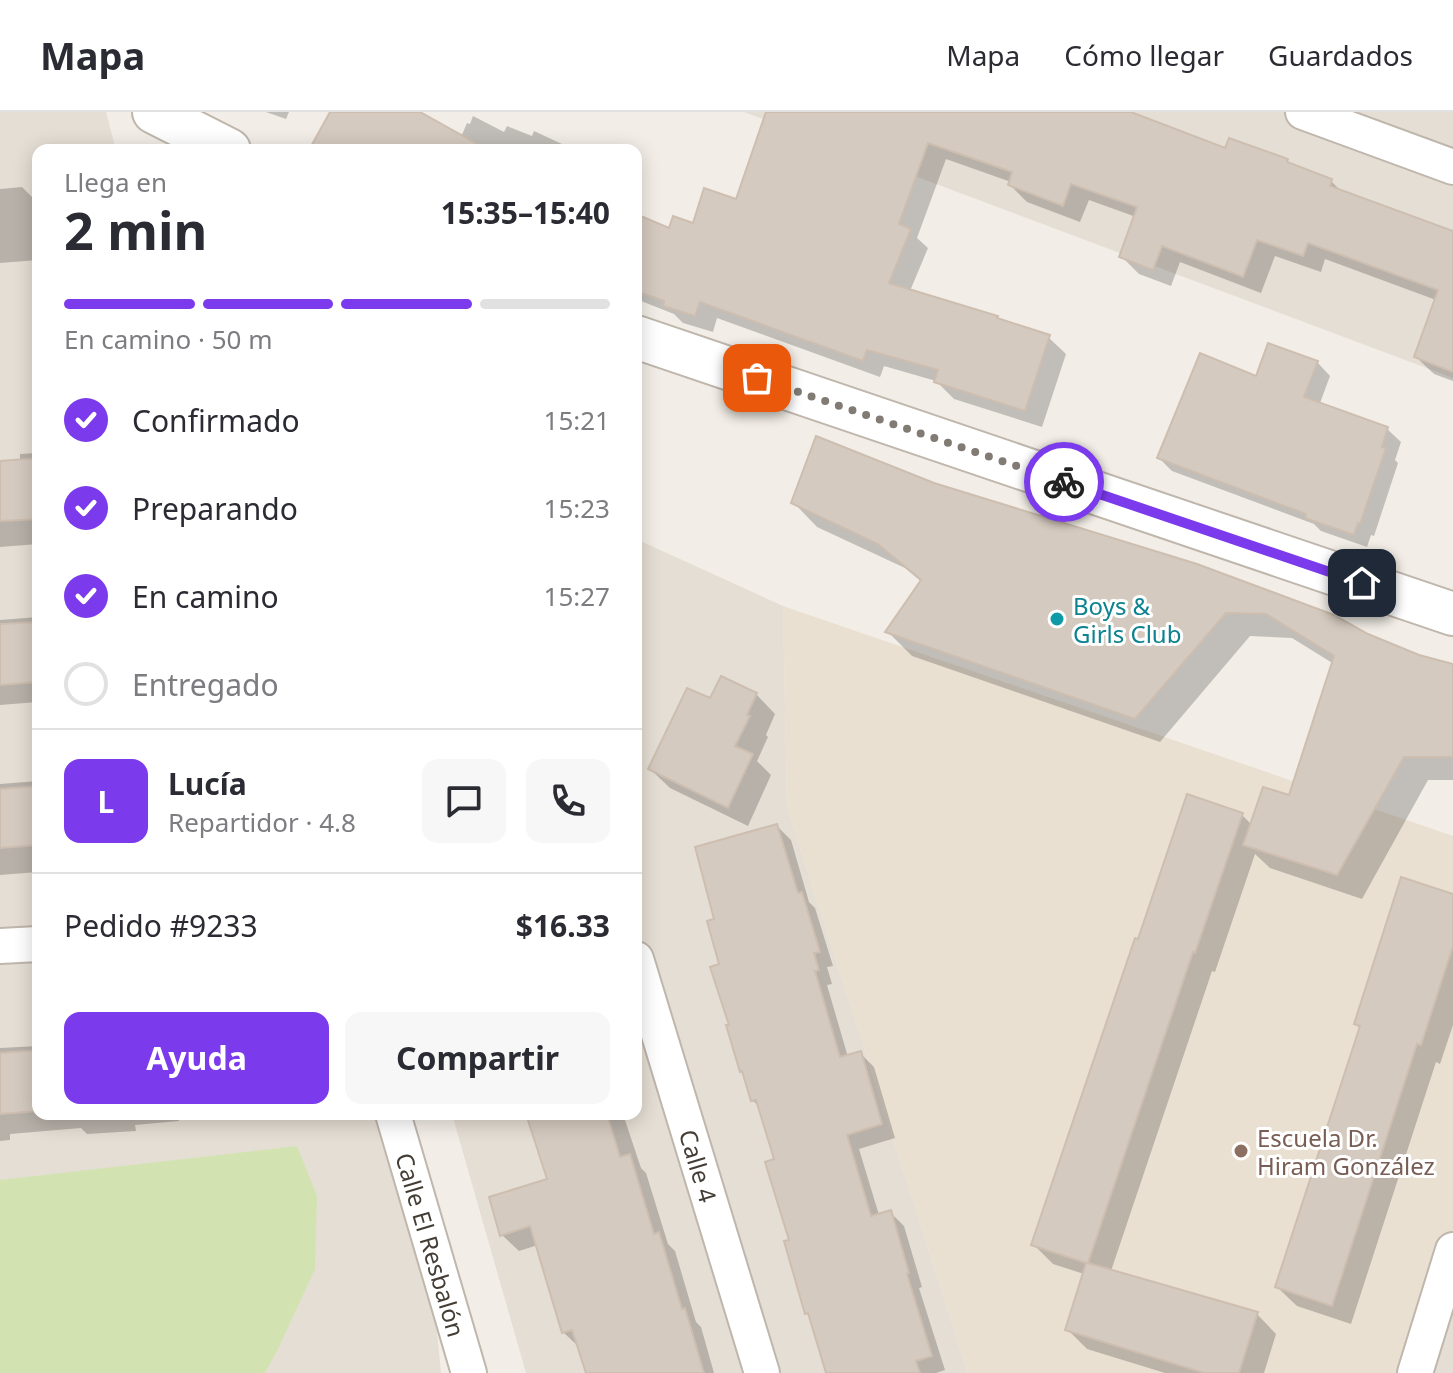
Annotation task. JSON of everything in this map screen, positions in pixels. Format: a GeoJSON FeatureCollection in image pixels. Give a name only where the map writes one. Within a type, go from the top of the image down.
{"type":"FeatureCollection","features":[{"type":"Feature","properties":{"kind":"street"},"geometry":{"type":"LineString","coordinates":[[154,112],[217,144]]}},
{"type":"Feature","properties":{"kind":"street"},"geometry":{"type":"LineString","coordinates":[[1303,112],[1453,167]]}},
{"type":"Feature","properties":{"kind":"street"},"geometry":{"type":"LineString","coordinates":[[642,339],[1453,614]]}},
{"type":"Feature","properties":{"kind":"street"},"geometry":{"type":"LineString","coordinates":[[0,946],[32,944]]}},
{"type":"Feature","properties":{"kind":"street","name":"Calle 4"},"geometry":{"type":"LineString","coordinates":[[642,979],[762,1373]]}},
{"type":"Feature","properties":{"kind":"street","name":"Calle El Resbalón"},"geometry":{"type":"LineString","coordinates":[[395,1120],[469,1373]]}},
{"type":"Feature","properties":{"kind":"street"},"geometry":{"type":"LineString","coordinates":[[1415,1373],[1453,1250]]}},
{"type":"Feature","properties":{"kind":"shaded area"},"geometry":{"type":"Polygon","coordinates":[[[0,112],[106,112],[114,144],[32,144],[32,1120],[401,1120],[423,1191],[441,1373],[0,1373],[0,112]]]}},
{"type":"Feature","properties":{"kind":"shaded area"},"geometry":{"type":"Polygon","coordinates":[[[744,112],[1453,112],[1453,378],[744,112]]]}},
{"type":"Feature","properties":{"kind":"shaded area"},"geometry":{"type":"Polygon","coordinates":[[[642,542],[783,606],[787,807],[968,1373],[526,1373],[454,1120],[642,1120],[642,542]]]}},
{"type":"Feature","properties":{"kind":"shaded area"},"geometry":{"type":"Polygon","coordinates":[[[783,606],[1453,836],[1453,1269],[1421,1373],[968,1373],[787,807],[783,606]]]}},
{"type":"Feature","properties":{"kind":"shaded area"},"geometry":{"type":"Polygon","coordinates":[[[1453,1269],[1453,1373],[1421,1373],[1453,1269]]]}},
{"type":"Feature","properties":{"kind":"green space"},"geometry":{"type":"Polygon","coordinates":[[[297,1146],[317,1196],[315,1269],[265,1373],[0,1373],[0,1180],[297,1146]]]}},
{"type":"Feature","properties":{"kind":"building"},"geometry":{"type":"Polygon","coordinates":[[[330,112],[420,112],[477,144],[312,144],[330,112]]]}},
{"type":"Feature","properties":{"kind":"building"},"geometry":{"type":"Polygon","coordinates":[[[766,112],[1131,112],[1225,148],[1229,138],[1288,159],[1287,162],[1332,179],[1330,186],[1453,231],[1453,372],[1414,357],[1438,290],[1308,243],[1303,256],[1257,240],[1243,277],[1162,246],[1153,270],[1119,257],[1137,207],[1071,184],[1063,206],[1008,185],[1012,172],[928,143],[899,224],[911,229],[889,283],[1050,335],[1025,411],[934,382],[938,370],[867,350],[863,361],[700,302],[695,316],[663,306],[664,301],[642,293],[642,217],[669,228],[673,216],[693,223],[704,188],[736,199],[766,112]]]}},
{"type":"Feature","properties":{"kind":"building"},"geometry":{"type":"Polygon","coordinates":[[[1268,343],[1318,361],[1304,397],[1388,427],[1382,447],[1386,448],[1354,535],[1157,458],[1200,353],[1256,376],[1268,343]]]}},
{"type":"Feature","properties":{"kind":"building","name":"Boys & Girls Club"},"geometry":{"type":"Polygon","coordinates":[[[816,436],[934,483],[1197,564],[1334,615],[1368,634],[1419,655],[1453,664],[1453,757],[1404,757],[1337,875],[1243,845],[1263,787],[1289,795],[1334,656],[1266,614],[1226,613],[1135,719],[885,632],[921,580],[878,544],[791,503],[816,436]]]}},
{"type":"Feature","properties":{"kind":"building"},"geometry":{"type":"Polygon","coordinates":[[[32,458],[32,519],[0,521],[0,461],[32,458]]]}},
{"type":"Feature","properties":{"kind":"building"},"geometry":{"type":"Polygon","coordinates":[[[32,622],[32,682],[0,685],[0,624],[32,622]]]}},
{"type":"Feature","properties":{"kind":"building"},"geometry":{"type":"Polygon","coordinates":[[[721,676],[757,693],[735,746],[753,754],[728,808],[648,769],[687,688],[710,698],[721,676]]]}},
{"type":"Feature","properties":{"kind":"building"},"geometry":{"type":"Polygon","coordinates":[[[32,786],[32,845],[0,848],[0,789],[32,786]]]}},
{"type":"Feature","properties":{"kind":"building"},"geometry":{"type":"Polygon","coordinates":[[[1187,794],[1243,813],[1088,1263],[1258,1312],[1239,1373],[1204,1373],[1065,1330],[1086,1263],[1031,1245],[1187,794]]]}},
{"type":"Feature","properties":{"kind":"building"},"geometry":{"type":"Polygon","coordinates":[[[777,824],[820,952],[814,953],[819,970],[815,971],[840,1057],[861,1051],[882,1124],[847,1135],[871,1216],[891,1210],[932,1356],[916,1361],[920,1373],[826,1373],[784,1241],[789,1240],[765,1162],[774,1159],[756,1100],[751,1101],[740,1072],[710,967],[719,964],[707,921],[714,919],[695,847],[777,824]]]}},
{"type":"Feature","properties":{"kind":"building"},"geometry":{"type":"Polygon","coordinates":[[[1401,877],[1453,894],[1453,946],[1421,1045],[1417,1044],[1332,1306],[1275,1287],[1360,1026],[1354,1024],[1401,877]]]}},
{"type":"Feature","properties":{"kind":"building"},"geometry":{"type":"Polygon","coordinates":[[[32,1050],[32,1111],[0,1114],[0,1053],[32,1050]]]}},
{"type":"Feature","properties":{"kind":"building"},"geometry":{"type":"Polygon","coordinates":[[[528,1120],[609,1120],[620,1157],[630,1154],[654,1234],[659,1232],[704,1373],[586,1373],[572,1330],[562,1333],[530,1226],[500,1236],[489,1197],[547,1179],[528,1120]]]}},
{"type":"Feature","properties":{"kind":"way so far"},"geometry":{"type":"LineString","coordinates":[[757,378],[1064,482]]}},
{"type":"Feature","properties":{"kind":"place","name":"Boys & Girls Club"},"geometry":{"type":"Point","coordinates":[1057,619]}},
{"type":"Feature","properties":{"kind":"place","name":"Escuela Dr. Hiram González"},"geometry":{"type":"Point","coordinates":[1241,1151]}},
{"type":"Feature","properties":{"kind":"route"},"geometry":{"type":"LineString","coordinates":[[1064,482],[1362,583]]}}]}
